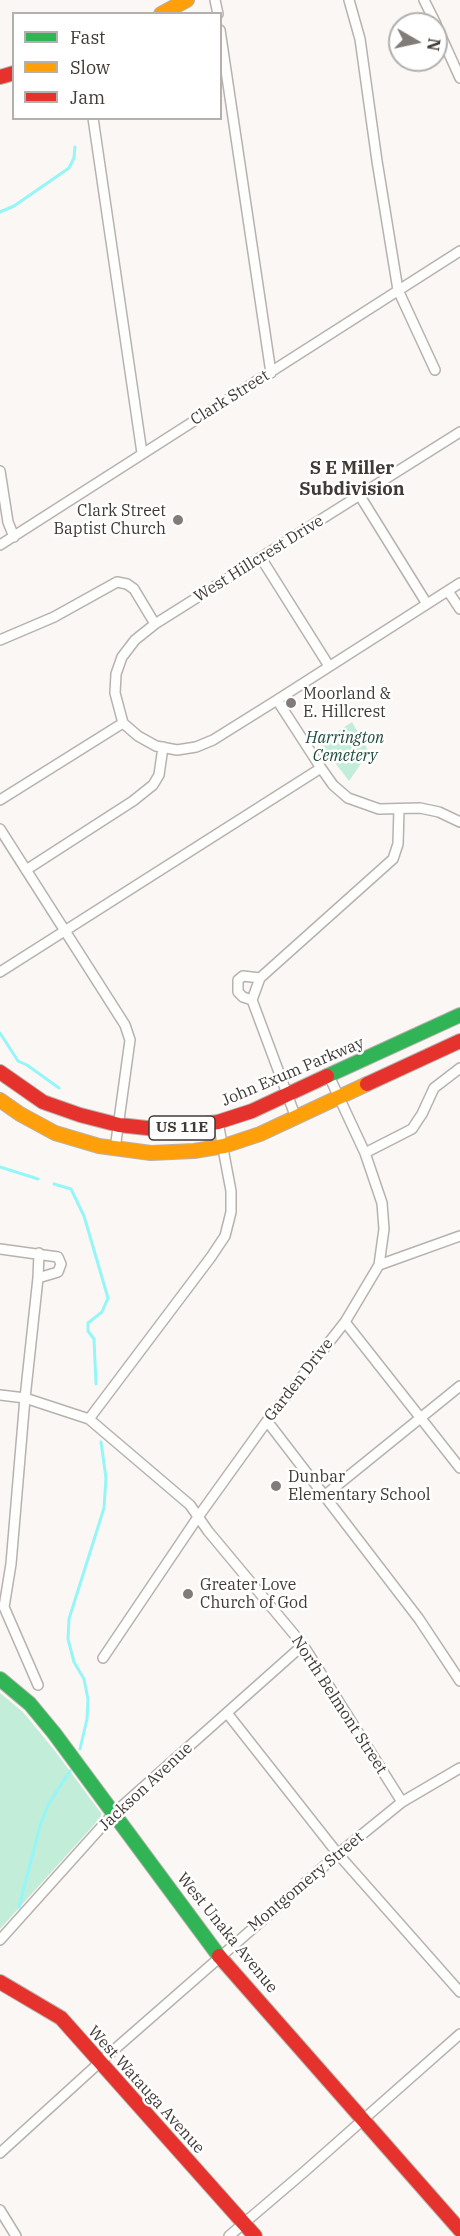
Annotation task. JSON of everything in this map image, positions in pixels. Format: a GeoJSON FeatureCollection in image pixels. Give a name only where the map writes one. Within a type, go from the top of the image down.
{"type":"FeatureCollection","features":[{"type":"Feature","properties":{"kind":"main road"},"geometry":{"type":"LineString","coordinates":[[165,12],[187,0]]}},
{"type":"Feature","properties":{"kind":"main road","name":"John Exum Parkway"},"geometry":{"type":"LineString","coordinates":[[0,1072],[43,1102],[80,1115],[119,1125],[173,1128],[218,1122],[252,1111],[460,1015]]}},
{"type":"Feature","properties":{"kind":"main road","name":"US 11E"},"geometry":{"type":"LineString","coordinates":[[0,1100],[55,1133],[115,1149],[170,1153],[224,1146],[260,1134],[460,1041]]}},
{"type":"Feature","properties":{"kind":"main road","name":"West Unaka Avenue"},"geometry":{"type":"LineString","coordinates":[[0,1679],[30,1704],[54,1733],[220,1956],[460,2230]]}},
{"type":"Feature","properties":{"kind":"main road","name":"West Watauga Avenue"},"geometry":{"type":"LineString","coordinates":[[0,1982],[61,2018],[255,2236]]}},
{"type":"Feature","properties":{"kind":"street"},"geometry":{"type":"LineString","coordinates":[[349,0],[360,39],[376,161],[398,290],[435,370]]}},
{"type":"Feature","properties":{"kind":"street"},"geometry":{"type":"LineString","coordinates":[[222,43],[271,373]]}},
{"type":"Feature","properties":{"kind":"street"},"geometry":{"type":"LineString","coordinates":[[448,51],[460,78]]}},
{"type":"Feature","properties":{"kind":"street"},"geometry":{"type":"LineString","coordinates":[[93,120],[142,453]]}},
{"type":"Feature","properties":{"kind":"street","name":"Clark Street"},"geometry":{"type":"LineString","coordinates":[[0,545],[460,251]]}},
{"type":"Feature","properties":{"kind":"street","name":"West Hillcrest Drive"},"geometry":{"type":"LineString","coordinates":[[123,723],[115,693],[116,674],[122,657],[135,640],[155,624],[460,432]]}},
{"type":"Feature","properties":{"kind":"street"},"geometry":{"type":"LineString","coordinates":[[0,471],[8,522],[14,537]]}},
{"type":"Feature","properties":{"kind":"street"},"geometry":{"type":"LineString","coordinates":[[360,496],[427,603]]}},
{"type":"Feature","properties":{"kind":"street"},"geometry":{"type":"LineString","coordinates":[[261,558],[329,666]]}},
{"type":"Feature","properties":{"kind":"street"},"geometry":{"type":"LineString","coordinates":[[0,640],[54,617],[117,582],[127,584],[134,590],[155,624]]}},
{"type":"Feature","properties":{"kind":"street"},"geometry":{"type":"LineString","coordinates":[[0,800],[123,723],[138,736],[156,746],[177,750],[196,747],[213,740],[460,583]]}},
{"type":"Feature","properties":{"kind":"street"},"geometry":{"type":"LineString","coordinates":[[448,591],[460,609]]}},
{"type":"Feature","properties":{"kind":"street"},"geometry":{"type":"LineString","coordinates":[[277,700],[333,785],[348,798],[379,809],[420,808],[440,812],[460,822]]}},
{"type":"Feature","properties":{"kind":"street"},"geometry":{"type":"LineString","coordinates":[[26,870],[133,801],[153,785],[159,775],[163,747]]}},
{"type":"Feature","properties":{"kind":"street"},"geometry":{"type":"LineString","coordinates":[[0,972],[321,768]]}},
{"type":"Feature","properties":{"kind":"street"},"geometry":{"type":"LineString","coordinates":[[296,1118],[252,1000],[260,978],[393,859],[398,844],[399,809]]}},
{"type":"Feature","properties":{"kind":"street"},"geometry":{"type":"LineString","coordinates":[[0,829],[125,1025],[130,1040],[115,1149]]}},
{"type":"Feature","properties":{"kind":"street"},"geometry":{"type":"LineString","coordinates":[[252,1000],[243,998],[238,992],[238,980],[243,976],[260,978]]}},
{"type":"Feature","properties":{"kind":"street"},"geometry":{"type":"LineString","coordinates":[[365,1153],[412,1129],[434,1088],[460,1068]]}},
{"type":"Feature","properties":{"kind":"street","name":"Garden Drive"},"geometry":{"type":"LineString","coordinates":[[103,1658],[198,1517],[267,1421],[345,1322],[379,1265],[384,1229],[382,1203],[365,1153],[329,1076]]}},
{"type":"Feature","properties":{"kind":"street"},"geometry":{"type":"LineString","coordinates":[[89,1419],[225,1236],[231,1212],[231,1191],[218,1122]]}},
{"type":"Feature","properties":{"kind":"street"},"geometry":{"type":"LineString","coordinates":[[379,1265],[460,1236]]}},
{"type":"Feature","properties":{"kind":"street"},"geometry":{"type":"LineString","coordinates":[[0,1249],[58,1257],[61,1264],[58,1272],[38,1278]]}},
{"type":"Feature","properties":{"kind":"street"},"geometry":{"type":"LineString","coordinates":[[38,1685],[4,1606],[11,1564],[39,1253]]}},
{"type":"Feature","properties":{"kind":"street"},"geometry":{"type":"LineString","coordinates":[[345,1322],[460,1468]]}},
{"type":"Feature","properties":{"kind":"street"},"geometry":{"type":"LineString","coordinates":[[324,1496],[460,1386]]}},
{"type":"Feature","properties":{"kind":"street","name":"North Belmont Street"},"geometry":{"type":"LineString","coordinates":[[0,1395],[25,1398],[89,1419],[190,1505],[303,1646],[402,1802]]}},
{"type":"Feature","properties":{"kind":"street"},"geometry":{"type":"LineString","coordinates":[[267,1421],[419,1618],[460,1681]]}},
{"type":"Feature","properties":{"kind":"street","name":"Jackson Avenue"},"geometry":{"type":"LineString","coordinates":[[0,1940],[113,1814],[303,1646]]}},
{"type":"Feature","properties":{"kind":"street"},"geometry":{"type":"LineString","coordinates":[[227,1713],[338,1854],[460,1992]]}},
{"type":"Feature","properties":{"kind":"street","name":"Montgomery Street"},"geometry":{"type":"LineString","coordinates":[[0,2153],[99,2063],[338,1854],[402,1802],[460,1768]]}},
{"type":"Feature","properties":{"kind":"street"},"geometry":{"type":"LineString","coordinates":[[229,2236],[460,2034]]}},
{"type":"Feature","properties":{"kind":"street"},"geometry":{"type":"LineString","coordinates":[[0,2210],[16,2236]]}},
{"type":"Feature","properties":{"kind":"green space","name":"Harrington Cemetery"},"geometry":{"type":"Polygon","coordinates":[[[352,722],[369,752],[349,781],[320,743],[352,722]]]}},
{"type":"Feature","properties":{"kind":"green space"},"geometry":{"type":"Polygon","coordinates":[[[0,1693],[23,1712],[55,1751],[101,1813],[101,1817],[0,1929],[0,1693]]]}},
{"type":"Feature","properties":{"kind":"waterway"},"geometry":{"type":"LineString","coordinates":[[0,212],[14,206],[69,168],[74,158],[75,147]]}},
{"type":"Feature","properties":{"kind":"waterway"},"geometry":{"type":"LineString","coordinates":[[0,1033],[18,1061],[59,1088]]}},
{"type":"Feature","properties":{"kind":"waterway"},"geometry":{"type":"LineString","coordinates":[[0,1167],[38,1179]]}},
{"type":"Feature","properties":{"kind":"waterway"},"geometry":{"type":"LineString","coordinates":[[54,1184],[71,1189],[84,1216],[108,1298],[102,1312],[88,1323],[88,1331],[94,1339],[96,1384]]}},
{"type":"Feature","properties":{"kind":"waterway"},"geometry":{"type":"LineString","coordinates":[[80,1749],[87,1719],[88,1699],[84,1679],[74,1662],[68,1639],[69,1619],[104,1508],[106,1478],[101,1442]]}},
{"type":"Feature","properties":{"kind":"waterway"},"geometry":{"type":"LineString","coordinates":[[19,1907],[40,1826],[48,1805],[70,1771]]}},
{"type":"Feature","properties":{"kind":"traffic: fast"},"geometry":{"type":"LineString","coordinates":[[327,1076],[460,1015]]}},
{"type":"Feature","properties":{"kind":"traffic: fast"},"geometry":{"type":"LineString","coordinates":[[0,1679],[30,1704],[54,1733],[219,1956]]}},
{"type":"Feature","properties":{"kind":"traffic: slow"},"geometry":{"type":"LineString","coordinates":[[165,12],[187,0]]}},
{"type":"Feature","properties":{"kind":"traffic: slow"},"geometry":{"type":"LineString","coordinates":[[0,1100],[55,1133],[99,1146],[151,1153],[194,1151],[224,1146],[260,1134],[367,1084]]}},
{"type":"Feature","properties":{"kind":"traffic: jam"},"geometry":{"type":"LineString","coordinates":[[0,77],[12,74]]}},
{"type":"Feature","properties":{"kind":"traffic: jam"},"geometry":{"type":"LineString","coordinates":[[367,1084],[460,1041]]}},
{"type":"Feature","properties":{"kind":"traffic: jam"},"geometry":{"type":"LineString","coordinates":[[0,1072],[43,1102],[119,1125],[156,1129],[181,1128],[218,1122],[252,1111],[327,1076]]}},
{"type":"Feature","properties":{"kind":"traffic: jam"},"geometry":{"type":"LineString","coordinates":[[219,1956],[460,2230]]}},
{"type":"Feature","properties":{"kind":"traffic: jam"},"geometry":{"type":"LineString","coordinates":[[0,1982],[61,2018],[255,2236]]}},
{"type":"Feature","properties":{"kind":"place","name":"Clark Street Baptist Church"},"geometry":{"type":"Point","coordinates":[178,520]}},
{"type":"Feature","properties":{"kind":"place","name":"Moorland & E. Hillcrest"},"geometry":{"type":"Point","coordinates":[291,703]}},
{"type":"Feature","properties":{"kind":"place","name":"Dunbar Elementary School"},"geometry":{"type":"Point","coordinates":[276,1486]}},
{"type":"Feature","properties":{"kind":"place","name":"Greater Love Church of God"},"geometry":{"type":"Point","coordinates":[188,1594]}},
{"type":"Feature","properties":{"kind":"district","name":"S E Miller Subdivision"},"geometry":{"type":"Point","coordinates":[352,479]}}]}
